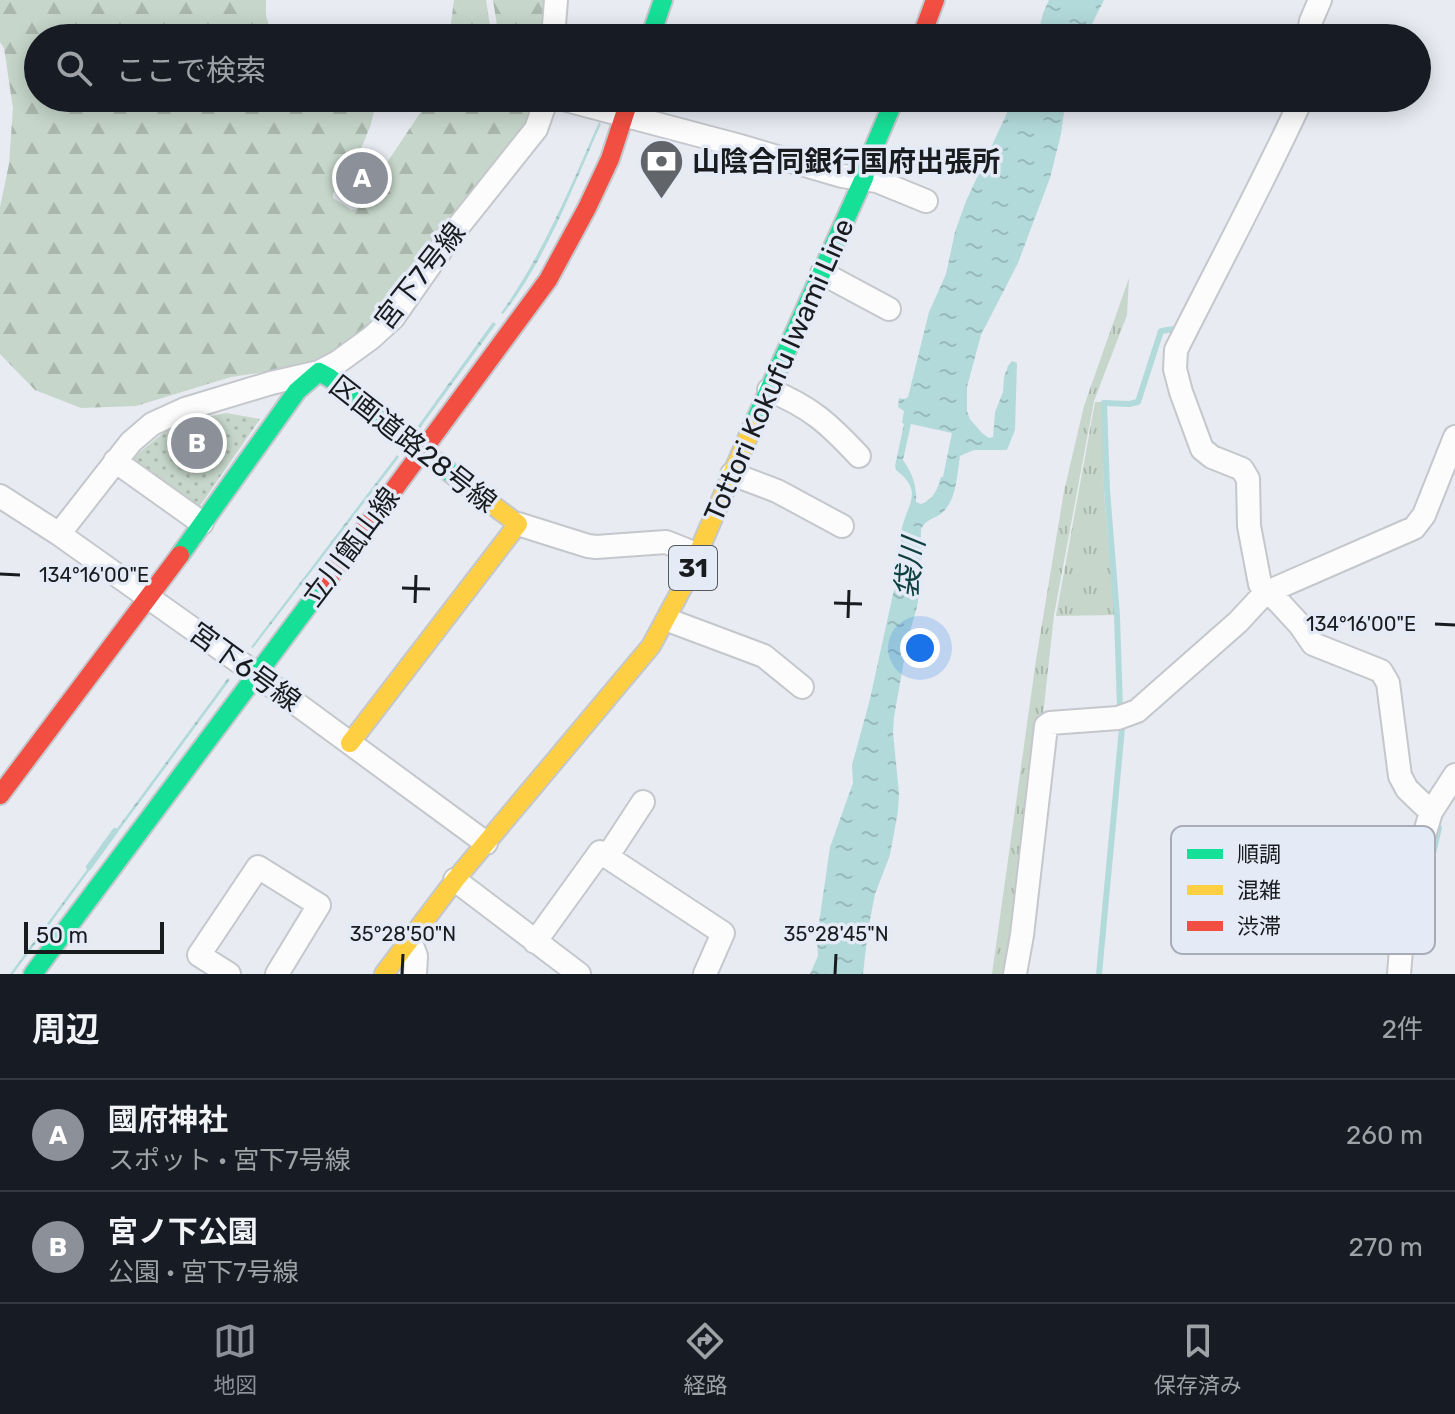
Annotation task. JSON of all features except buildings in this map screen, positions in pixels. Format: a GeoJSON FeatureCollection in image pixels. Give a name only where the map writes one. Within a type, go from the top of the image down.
{"type":"FeatureCollection","features":[{"type":"Feature","properties":{"kind":"street"},"geometry":{"type":"LineString","coordinates":[[554,24],[556,0]]}},
{"type":"Feature","properties":{"kind":"street"},"geometry":{"type":"LineString","coordinates":[[655,24],[663,0]]}},
{"type":"Feature","properties":{"kind":"street"},"geometry":{"type":"LineString","coordinates":[[926,24],[935,0]]}},
{"type":"Feature","properties":{"kind":"street"},"geometry":{"type":"LineString","coordinates":[[1310,24],[1320,0]]}},
{"type":"Feature","properties":{"kind":"street","name":"宮下7号線"},"geometry":{"type":"LineString","coordinates":[[59,534],[131,442],[152,424],[185,409],[319,372],[371,338],[393,318],[450,237],[536,129],[542,112]]}},
{"type":"Feature","properties":{"kind":"street","name":"立川甑山線"},"geometry":{"type":"LineString","coordinates":[[33,974],[548,280],[610,159],[625,112]]}},
{"type":"Feature","properties":{"kind":"street"},"geometry":{"type":"LineString","coordinates":[[643,112],[842,176],[877,181],[926,201]]}},
{"type":"Feature","properties":{"kind":"street","name":"Tottori Kokufu Iwami Line"},"geometry":{"type":"LineString","coordinates":[[384,974],[455,880],[651,646],[668,620],[864,178],[889,112]]}},
{"type":"Feature","properties":{"kind":"street"},"geometry":{"type":"LineString","coordinates":[[1295,112],[1176,350],[1175,369],[1202,449],[1212,457],[1242,469],[1248,479],[1249,526],[1260,584],[1265,593],[1276,599],[1313,644],[1381,671],[1388,683],[1400,776],[1407,789],[1431,812]]}},
{"type":"Feature","properties":{"kind":"street"},"geometry":{"type":"LineString","coordinates":[[822,273],[889,309]]}},
{"type":"Feature","properties":{"kind":"street","name":"区画道路28号線"},"geometry":{"type":"LineString","coordinates":[[0,795],[149,598],[297,391],[319,372],[518,524],[350,743]]}},
{"type":"Feature","properties":{"kind":"street"},"geometry":{"type":"LineString","coordinates":[[769,390],[820,417],[859,456]]}},
{"type":"Feature","properties":{"kind":"street"},"geometry":{"type":"LineString","coordinates":[[1015,974],[1046,726],[1050,723],[1118,718],[1137,711],[1238,622],[1265,593],[1414,528],[1424,515],[1455,437]]}},
{"type":"Feature","properties":{"kind":"street"},"geometry":{"type":"LineString","coordinates":[[115,461],[202,523]]}},
{"type":"Feature","properties":{"kind":"street"},"geometry":{"type":"LineString","coordinates":[[732,474],[777,491],[842,526]]}},
{"type":"Feature","properties":{"kind":"street","name":"宮下6号線"},"geometry":{"type":"LineString","coordinates":[[0,496],[59,534],[256,674],[486,843]]}},
{"type":"Feature","properties":{"kind":"street"},"geometry":{"type":"LineString","coordinates":[[518,524],[588,546],[666,542],[699,555]]}},
{"type":"Feature","properties":{"kind":"street"},"geometry":{"type":"LineString","coordinates":[[668,620],[764,656],[802,687]]}},
{"type":"Feature","properties":{"kind":"street"},"geometry":{"type":"LineString","coordinates":[[1427,826],[1431,812],[1455,775]]}},
{"type":"Feature","properties":{"kind":"street"},"geometry":{"type":"LineString","coordinates":[[607,857],[643,802]]}},
{"type":"Feature","properties":{"kind":"street"},"geometry":{"type":"LineString","coordinates":[[535,942],[600,852],[723,933],[705,974]]}},
{"type":"Feature","properties":{"kind":"street"},"geometry":{"type":"LineString","coordinates":[[229,974],[199,955],[258,867],[319,905],[277,974]]}},
{"type":"Feature","properties":{"kind":"street"},"geometry":{"type":"LineString","coordinates":[[455,880],[573,972]]}},
{"type":"Feature","properties":{"kind":"street"},"geometry":{"type":"LineString","coordinates":[[410,940],[416,956],[415,974]]}},
{"type":"Feature","properties":{"kind":"street"},"geometry":{"type":"LineString","coordinates":[[1399,974],[1401,954]]}},
{"type":"Feature","properties":{"kind":"green space"},"geometry":{"type":"Polygon","coordinates":[[[0,0],[266,0],[268,24],[24,24],[24,112],[374,112],[358,156],[333,193],[333,198],[352,210],[356,209],[421,112],[532,112],[535,115],[408,291],[339,357],[231,377],[136,406],[81,408],[35,390],[0,354],[0,207],[9,164],[13,108],[4,48],[0,42],[0,0]]]}},
{"type":"Feature","properties":{"kind":"green space"},"geometry":{"type":"Polygon","coordinates":[[[454,0],[486,0],[490,24],[451,24],[454,0]]]}},
{"type":"Feature","properties":{"kind":"green space"},"geometry":{"type":"Polygon","coordinates":[[[493,0],[547,0],[545,24],[497,24],[493,0]]]}},
{"type":"Feature","properties":{"kind":"green space"},"geometry":{"type":"Polygon","coordinates":[[[1129,278],[1127,315],[1094,401],[1054,615],[1012,974],[992,974],[1036,660],[1064,491],[1084,406],[1129,278]]]}},
{"type":"Feature","properties":{"kind":"green space"},"geometry":{"type":"Polygon","coordinates":[[[1095,402],[1103,402],[1104,493],[1115,615],[1056,616],[1095,402]]]}},
{"type":"Feature","properties":{"kind":"green space"},"geometry":{"type":"Polygon","coordinates":[[[226,413],[260,419],[197,510],[128,462],[174,424],[226,413]]]}},
{"type":"Feature","properties":{"kind":"water"},"geometry":{"type":"Polygon","coordinates":[[[1049,0],[1104,0],[1092,24],[1040,24],[1049,0]]]}},
{"type":"Feature","properties":{"kind":"water","name":"袋川"},"geometry":{"type":"Polygon","coordinates":[[[1007,112],[1064,112],[1050,178],[1018,263],[981,335],[967,387],[970,419],[982,433],[993,437],[995,412],[1003,392],[1004,377],[1012,361],[1017,363],[1015,430],[1007,450],[974,450],[960,456],[951,501],[942,513],[921,529],[920,589],[894,717],[898,811],[890,855],[875,894],[863,974],[810,974],[818,956],[817,941],[830,847],[853,783],[852,765],[893,594],[904,571],[901,533],[912,493],[895,466],[904,424],[904,411],[898,407],[899,398],[908,397],[929,312],[946,274],[955,232],[1007,112]],[[911,424],[903,460],[913,480],[916,502],[921,504],[932,497],[943,477],[952,433],[911,424]]]}},
{"type":"Feature","properties":{"kind":"water"},"geometry":{"type":"Polygon","coordinates":[[[599,122],[601,124],[546,246],[519,292],[501,313],[543,244],[599,122]]]}},
{"type":"Feature","properties":{"kind":"water"},"geometry":{"type":"Polygon","coordinates":[[[493,322],[496,324],[420,428],[418,426],[493,322]]]}},
{"type":"Feature","properties":{"kind":"water"},"geometry":{"type":"Polygon","coordinates":[[[397,455],[399,457],[251,647],[397,455]]]}},
{"type":"Feature","properties":{"kind":"water"},"geometry":{"type":"Polygon","coordinates":[[[228,678],[230,680],[13,974],[10,974],[228,678]]]}},
{"type":"Feature","properties":{"kind":"waterway"},"geometry":{"type":"LineString","coordinates":[[1120,709],[1104,403],[1138,402],[1161,331],[1181,328]]}},
{"type":"Feature","properties":{"kind":"waterway"},"geometry":{"type":"LineString","coordinates":[[1099,974],[1122,728]]}},
{"type":"Feature","properties":{"kind":"waterway"},"geometry":{"type":"LineString","coordinates":[[1435,845],[1439,828]]}},
{"type":"Feature","properties":{"kind":"waterway"},"geometry":{"type":"LineString","coordinates":[[89,867],[115,831]]}},
{"type":"Feature","properties":{"kind":"traffic: fast"},"geometry":{"type":"LineString","coordinates":[[655,24],[663,0]]}},
{"type":"Feature","properties":{"kind":"traffic: fast"},"geometry":{"type":"LineString","coordinates":[[751,430],[864,178],[889,112]]}},
{"type":"Feature","properties":{"kind":"traffic: fast"},"geometry":{"type":"LineString","coordinates":[[180,555],[297,391],[319,372],[467,486]]}},
{"type":"Feature","properties":{"kind":"traffic: fast"},"geometry":{"type":"LineString","coordinates":[[33,974],[328,579]]}},
{"type":"Feature","properties":{"kind":"traffic: slow"},"geometry":{"type":"LineString","coordinates":[[384,974],[455,880],[651,646],[686,581],[751,430]]}},
{"type":"Feature","properties":{"kind":"traffic: slow"},"geometry":{"type":"LineString","coordinates":[[350,743],[518,524],[467,486]]}},
{"type":"Feature","properties":{"kind":"traffic: jam"},"geometry":{"type":"LineString","coordinates":[[926,24],[935,0]]}},
{"type":"Feature","properties":{"kind":"traffic: jam"},"geometry":{"type":"LineString","coordinates":[[328,579],[548,280],[610,159],[625,112]]}},
{"type":"Feature","properties":{"kind":"traffic: jam"},"geometry":{"type":"LineString","coordinates":[[0,795],[180,555]]}},
{"type":"Feature","properties":{"kind":"place","name":"國府神社"},"geometry":{"type":"Point","coordinates":[362,178]}},
{"type":"Feature","properties":{"kind":"place","name":"山陰合同銀行国府出張所"},"geometry":{"type":"Point","coordinates":[661,200]}},
{"type":"Feature","properties":{"kind":"place","name":"宮ノ下公園"},"geometry":{"type":"Point","coordinates":[197,443]}}]}
